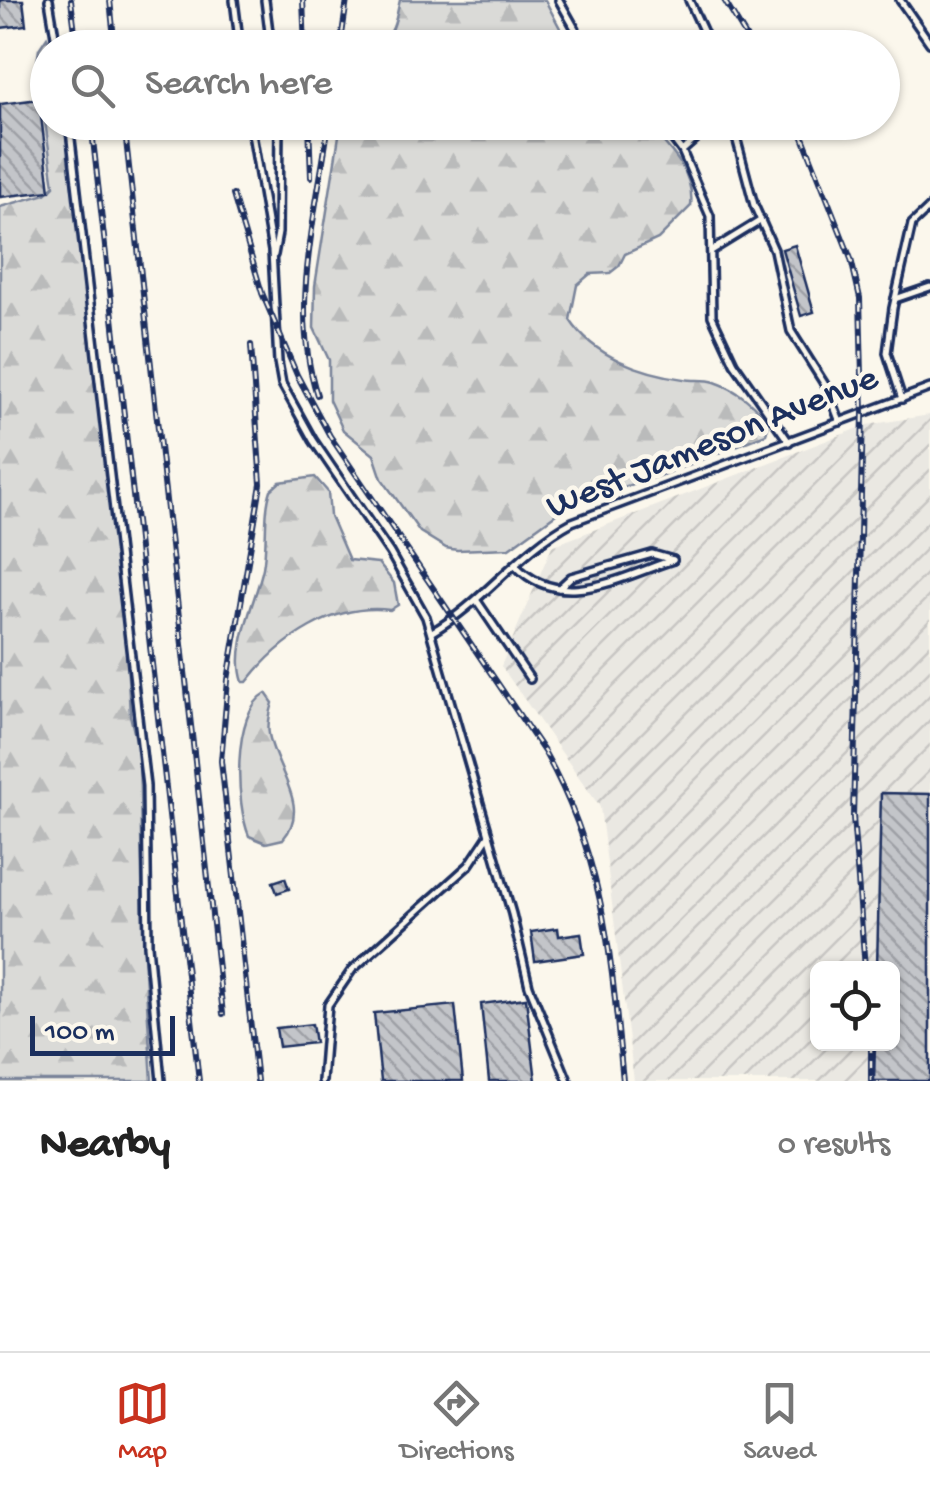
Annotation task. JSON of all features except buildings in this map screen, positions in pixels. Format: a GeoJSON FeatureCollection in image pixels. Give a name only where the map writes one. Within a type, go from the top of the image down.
{"type":"FeatureCollection","features":[{"type":"Feature","properties":{"kind":"lane"},"geometry":{"type":"LineString","coordinates":[[50,0],[54,30]]}},
{"type":"Feature","properties":{"kind":"lane"},"geometry":{"type":"LineString","coordinates":[[234,0],[238,30]]}},
{"type":"Feature","properties":{"kind":"lane"},"geometry":{"type":"LineString","coordinates":[[265,0],[269,30]]}},
{"type":"Feature","properties":{"kind":"lane"},"geometry":{"type":"LineString","coordinates":[[559,0],[576,30]]}},
{"type":"Feature","properties":{"kind":"lane"},"geometry":{"type":"LineString","coordinates":[[689,0],[702,30]]}},
{"type":"Feature","properties":{"kind":"lane"},"geometry":{"type":"LineString","coordinates":[[900,0],[930,43]]}},
{"type":"Feature","properties":{"kind":"lane"},"geometry":{"type":"LineString","coordinates":[[71,140],[146,786],[148,945],[161,1081]]}},
{"type":"Feature","properties":{"kind":"lane"},"geometry":{"type":"LineString","coordinates":[[253,140],[273,263],[278,362],[288,397],[390,553],[432,632],[536,1010],[560,1054],[568,1081]]}},
{"type":"Feature","properties":{"kind":"lane"},"geometry":{"type":"LineString","coordinates":[[273,263],[278,233],[279,140]]}},
{"type":"Feature","properties":{"kind":"lane"},"geometry":{"type":"LineString","coordinates":[[674,140],[710,216],[711,308],[716,327],[734,363],[789,442]]}},
{"type":"Feature","properties":{"kind":"lane"},"geometry":{"type":"LineString","coordinates":[[682,151],[695,140]]}},
{"type":"Feature","properties":{"kind":"lane"},"geometry":{"type":"LineString","coordinates":[[737,140],[760,220],[774,250],[790,331],[827,388],[840,422]]}},
{"type":"Feature","properties":{"kind":"lane"},"geometry":{"type":"LineString","coordinates":[[902,398],[887,354],[895,299],[912,224],[930,206]]}},
{"type":"Feature","properties":{"kind":"lane"},"geometry":{"type":"LineString","coordinates":[[712,250],[760,220]]}},
{"type":"Feature","properties":{"kind":"lane"},"geometry":{"type":"LineString","coordinates":[[895,299],[930,287]]}},
{"type":"Feature","properties":{"kind":"lane","name":"West Jameson Avenue"},"geometry":{"type":"LineString","coordinates":[[432,632],[477,601],[515,565],[572,522],[930,388]]}},
{"type":"Feature","properties":{"kind":"lane"},"geometry":{"type":"LineString","coordinates":[[515,565],[530,580],[571,592],[673,560],[652,554],[572,578],[560,588]]}},
{"type":"Feature","properties":{"kind":"lane"},"geometry":{"type":"LineString","coordinates":[[477,601],[530,679]]}},
{"type":"Feature","properties":{"kind":"lane"},"geometry":{"type":"LineString","coordinates":[[322,1081],[328,1005],[352,970],[469,865],[488,835]]}},
{"type":"Feature","properties":{"kind":"shaded area"},"geometry":{"type":"Polygon","coordinates":[[[930,415],[930,1081],[634,1081],[600,807],[501,666],[552,546],[867,425],[930,415]]]}},
{"type":"Feature","properties":{"kind":"green space"},"geometry":{"type":"Polygon","coordinates":[[[400,0],[545,0],[561,30],[392,30],[400,0]]]}},
{"type":"Feature","properties":{"kind":"green space"},"geometry":{"type":"Polygon","coordinates":[[[48,140],[67,140],[125,619],[130,715],[139,753],[144,956],[152,1081],[0,1081],[0,207],[46,194],[54,186],[48,140]]]}},
{"type":"Feature","properties":{"kind":"green space"},"geometry":{"type":"Polygon","coordinates":[[[338,140],[661,140],[689,182],[691,206],[658,239],[625,254],[610,273],[590,274],[577,285],[570,320],[592,344],[620,361],[731,389],[759,412],[768,426],[766,434],[665,474],[570,504],[509,548],[446,548],[420,532],[382,479],[374,455],[343,430],[329,400],[329,360],[314,328],[315,286],[338,140]]]}},
{"type":"Feature","properties":{"kind":"green space"},"geometry":{"type":"Polygon","coordinates":[[[315,477],[328,492],[330,516],[349,560],[378,563],[394,583],[398,605],[390,610],[348,612],[309,627],[243,682],[242,639],[263,568],[271,490],[280,482],[315,477]]]}},
{"type":"Feature","properties":{"kind":"green space"},"geometry":{"type":"Polygon","coordinates":[[[266,693],[273,703],[269,734],[294,814],[283,839],[266,843],[249,836],[239,782],[247,719],[266,693]]]}},
{"type":"Feature","properties":{"kind":"railway"},"geometry":{"type":"LineString","coordinates":[[71,0],[75,30]]}},
{"type":"Feature","properties":{"kind":"railway"},"geometry":{"type":"LineString","coordinates":[[110,0],[113,30]]}},
{"type":"Feature","properties":{"kind":"railway"},"geometry":{"type":"LineString","coordinates":[[303,0],[304,30]]}},
{"type":"Feature","properties":{"kind":"railway"},"geometry":{"type":"LineString","coordinates":[[343,30],[347,0]]}},
{"type":"Feature","properties":{"kind":"railway"},"geometry":{"type":"LineString","coordinates":[[724,0],[742,30]]}},
{"type":"Feature","properties":{"kind":"railway"},"geometry":{"type":"LineString","coordinates":[[93,140],[199,1081]]}},
{"type":"Feature","properties":{"kind":"railway"},"geometry":{"type":"LineString","coordinates":[[126,140],[223,1014]]}},
{"type":"Feature","properties":{"kind":"railway"},"geometry":{"type":"LineString","coordinates":[[310,140],[311,177]]}},
{"type":"Feature","properties":{"kind":"railway"},"geometry":{"type":"LineString","coordinates":[[317,395],[309,362],[305,294],[326,140]]}},
{"type":"Feature","properties":{"kind":"railway"},"geometry":{"type":"LineString","coordinates":[[804,140],[851,259],[860,298],[863,414],[853,817],[864,961]]}},
{"type":"Feature","properties":{"kind":"railway"},"geometry":{"type":"LineString","coordinates":[[233,195],[262,293],[297,375],[330,436],[545,753],[565,793],[581,833],[602,913],[623,1081]]}},
{"type":"Feature","properties":{"kind":"railway"},"geometry":{"type":"LineString","coordinates":[[251,345],[261,484],[228,680],[221,761],[257,1081]]}},
{"type":"Feature","properties":{"kind":"railway"},"geometry":{"type":"LineString","coordinates":[[871,1051],[871,1081]]}}]}
